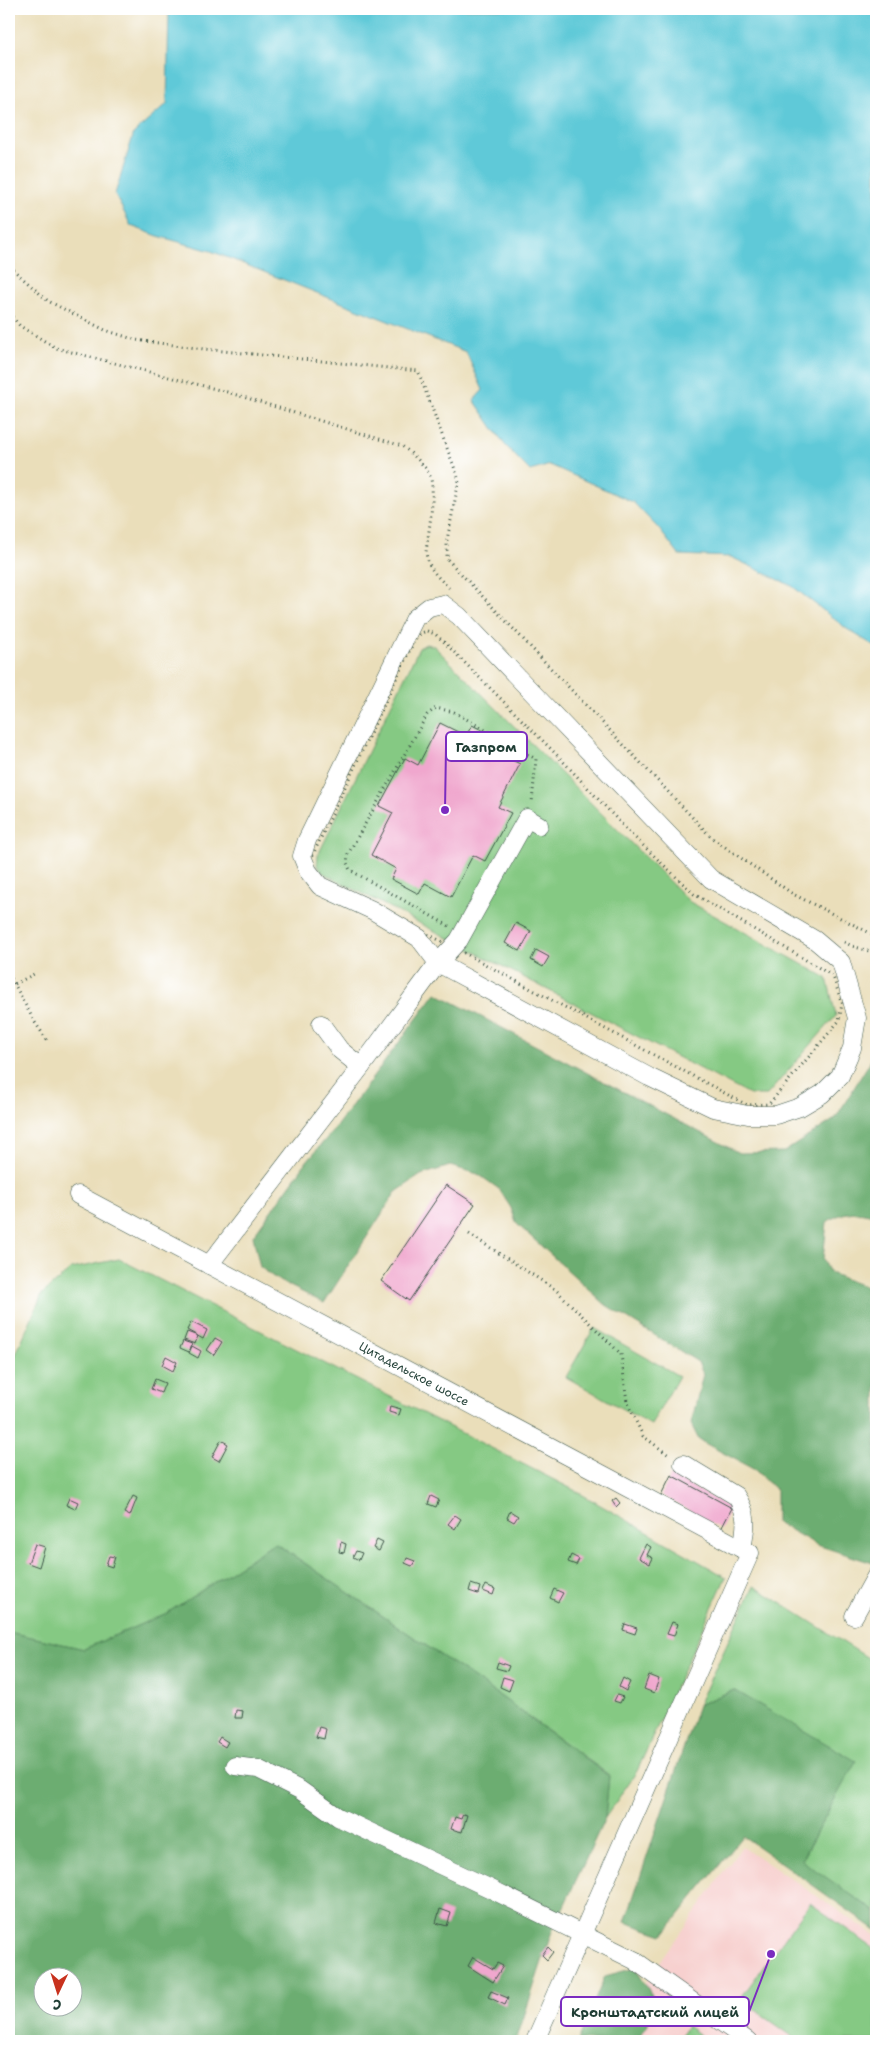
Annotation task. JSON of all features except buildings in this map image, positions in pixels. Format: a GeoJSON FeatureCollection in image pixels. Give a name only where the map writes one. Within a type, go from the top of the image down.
{"type":"FeatureCollection","features":[{"type":"Feature","properties":{"kind":"street"},"geometry":{"type":"LineString","coordinates":[[442,604],[459,616],[711,879],[816,940],[841,962],[857,1018],[852,1048],[840,1076],[822,1094],[800,1107],[776,1115],[748,1115],[714,1108],[640,1072],[438,963],[419,938],[372,910],[320,886],[308,871],[302,856],[307,840],[415,618],[429,606],[442,604]]}},
{"type":"Feature","properties":{"kind":"street"},"geometry":{"type":"LineString","coordinates":[[209,1265],[438,963],[458,941],[514,857],[527,818],[540,825]]}},
{"type":"Feature","properties":{"kind":"street"},"geometry":{"type":"LineString","coordinates":[[321,1024],[340,1050],[361,1067]]}},
{"type":"Feature","properties":{"kind":"street","name":"Цитадельское шоссе"},"geometry":{"type":"LineString","coordinates":[[78,1195],[746,1551]]}},
{"type":"Feature","properties":{"kind":"street"},"geometry":{"type":"LineString","coordinates":[[535,2041],[746,1551],[746,1523],[741,1503],[736,1496],[683,1464]]}},
{"type":"Feature","properties":{"kind":"street"},"geometry":{"type":"LineString","coordinates":[[854,1616],[876,1576]]}},
{"type":"Feature","properties":{"kind":"street"},"geometry":{"type":"LineString","coordinates":[[235,1766],[258,1769],[300,1790],[338,1817],[581,1932],[634,1960],[748,2041]]}},
{"type":"Feature","properties":{"kind":"path"},"geometry":{"type":"LineString","coordinates":[[9,266],[48,301],[105,330],[136,340],[204,349],[418,371],[459,480],[448,540],[447,559],[712,838],[793,894],[876,936]]}},
{"type":"Feature","properties":{"kind":"path"},"geometry":{"type":"LineString","coordinates":[[458,941],[319,879],[311,867],[310,861],[414,641],[421,633],[427,631],[435,634],[444,642],[552,750],[628,831],[694,894],[833,976],[842,1004],[839,1022],[769,1104],[747,1104],[458,941],[350,870],[347,863],[348,854],[426,715],[436,708],[454,712],[536,759],[532,802]]}},
{"type":"Feature","properties":{"kind":"path"},"geometry":{"type":"LineString","coordinates":[[9,939],[17,935]]}},
{"type":"Feature","properties":{"kind":"path"},"geometry":{"type":"LineString","coordinates":[[9,974],[34,1021],[47,1040]]}},
{"type":"Feature","properties":{"kind":"path"},"geometry":{"type":"LineString","coordinates":[[15,984],[34,974]]}},
{"type":"Feature","properties":{"kind":"path"},"geometry":{"type":"LineString","coordinates":[[469,1234],[556,1290],[621,1354],[627,1402],[643,1436],[683,1464]]}},
{"type":"Feature","properties":{"kind":"shaded area"},"geometry":{"type":"Polygon","coordinates":[[[742,1846],[876,1936],[876,2041],[605,2041],[742,1846]]]}},
{"type":"Feature","properties":{"kind":"green space"},"geometry":{"type":"Polygon","coordinates":[[[426,644],[434,646],[690,902],[827,978],[836,1016],[767,1095],[750,1095],[323,873],[317,866],[318,855],[419,648],[426,644]]]}},
{"type":"Feature","properties":{"kind":"green space"},"geometry":{"type":"Polygon","coordinates":[[[436,993],[739,1153],[784,1152],[835,1119],[876,1052],[876,1216],[857,1212],[838,1216],[827,1222],[823,1259],[830,1273],[876,1291],[876,1564],[817,1545],[776,1522],[776,1490],[755,1470],[699,1440],[691,1424],[703,1374],[698,1362],[606,1305],[517,1224],[511,1208],[499,1189],[478,1174],[450,1166],[421,1175],[396,1192],[324,1303],[276,1279],[260,1267],[253,1236],[307,1161],[332,1132],[436,993]]]}},
{"type":"Feature","properties":{"kind":"green space"},"geometry":{"type":"Polygon","coordinates":[[[119,1259],[574,1490],[726,1577],[637,1771],[605,1818],[609,1775],[493,1691],[275,1543],[167,1613],[84,1649],[9,1632],[9,1370],[42,1294],[71,1269],[119,1259]]]}},
{"type":"Feature","properties":{"kind":"green space"},"geometry":{"type":"Polygon","coordinates":[[[594,1328],[679,1376],[651,1425],[566,1377],[594,1328]]]}},
{"type":"Feature","properties":{"kind":"green space"},"geometry":{"type":"Polygon","coordinates":[[[275,1543],[493,1691],[609,1776],[605,1818],[551,1934],[516,2041],[9,2041],[9,1632],[84,1649],[167,1613],[275,1543]]]}},
{"type":"Feature","properties":{"kind":"green space"},"geometry":{"type":"Polygon","coordinates":[[[754,1586],[876,1663],[876,1912],[801,1861],[855,1761],[734,1690],[698,1705],[754,1586]]]}},
{"type":"Feature","properties":{"kind":"green space"},"geometry":{"type":"Polygon","coordinates":[[[734,1690],[856,1761],[801,1860],[876,1912],[876,1930],[743,1836],[663,1935],[625,1922],[698,1705],[734,1690]]]}},
{"type":"Feature","properties":{"kind":"green space"},"geometry":{"type":"Polygon","coordinates":[[[810,1903],[876,1950],[876,2041],[799,2041],[740,1999],[810,1903]]]}},
{"type":"Feature","properties":{"kind":"green space"},"geometry":{"type":"Polygon","coordinates":[[[635,1968],[652,1995],[648,2024],[636,2041],[578,2041],[605,1976],[635,1968]]]}},
{"type":"Feature","properties":{"kind":"green space"},"geometry":{"type":"Polygon","coordinates":[[[687,2026],[708,2041],[677,2041],[687,2026]]]}},
{"type":"Feature","properties":{"kind":"water"},"geometry":{"type":"Polygon","coordinates":[[[169,9],[876,9],[876,647],[847,629],[792,586],[731,557],[679,555],[659,529],[633,502],[550,465],[530,471],[505,445],[474,400],[483,390],[466,352],[211,251],[131,226],[115,194],[134,133],[167,104],[169,9]]]}},
{"type":"Feature","properties":{"kind":"place","name":"Газпром"},"geometry":{"type":"Point","coordinates":[445,810]}},
{"type":"Feature","properties":{"kind":"place","name":"Кронштадтский лицей"},"geometry":{"type":"Point","coordinates":[771,1954]}}]}
